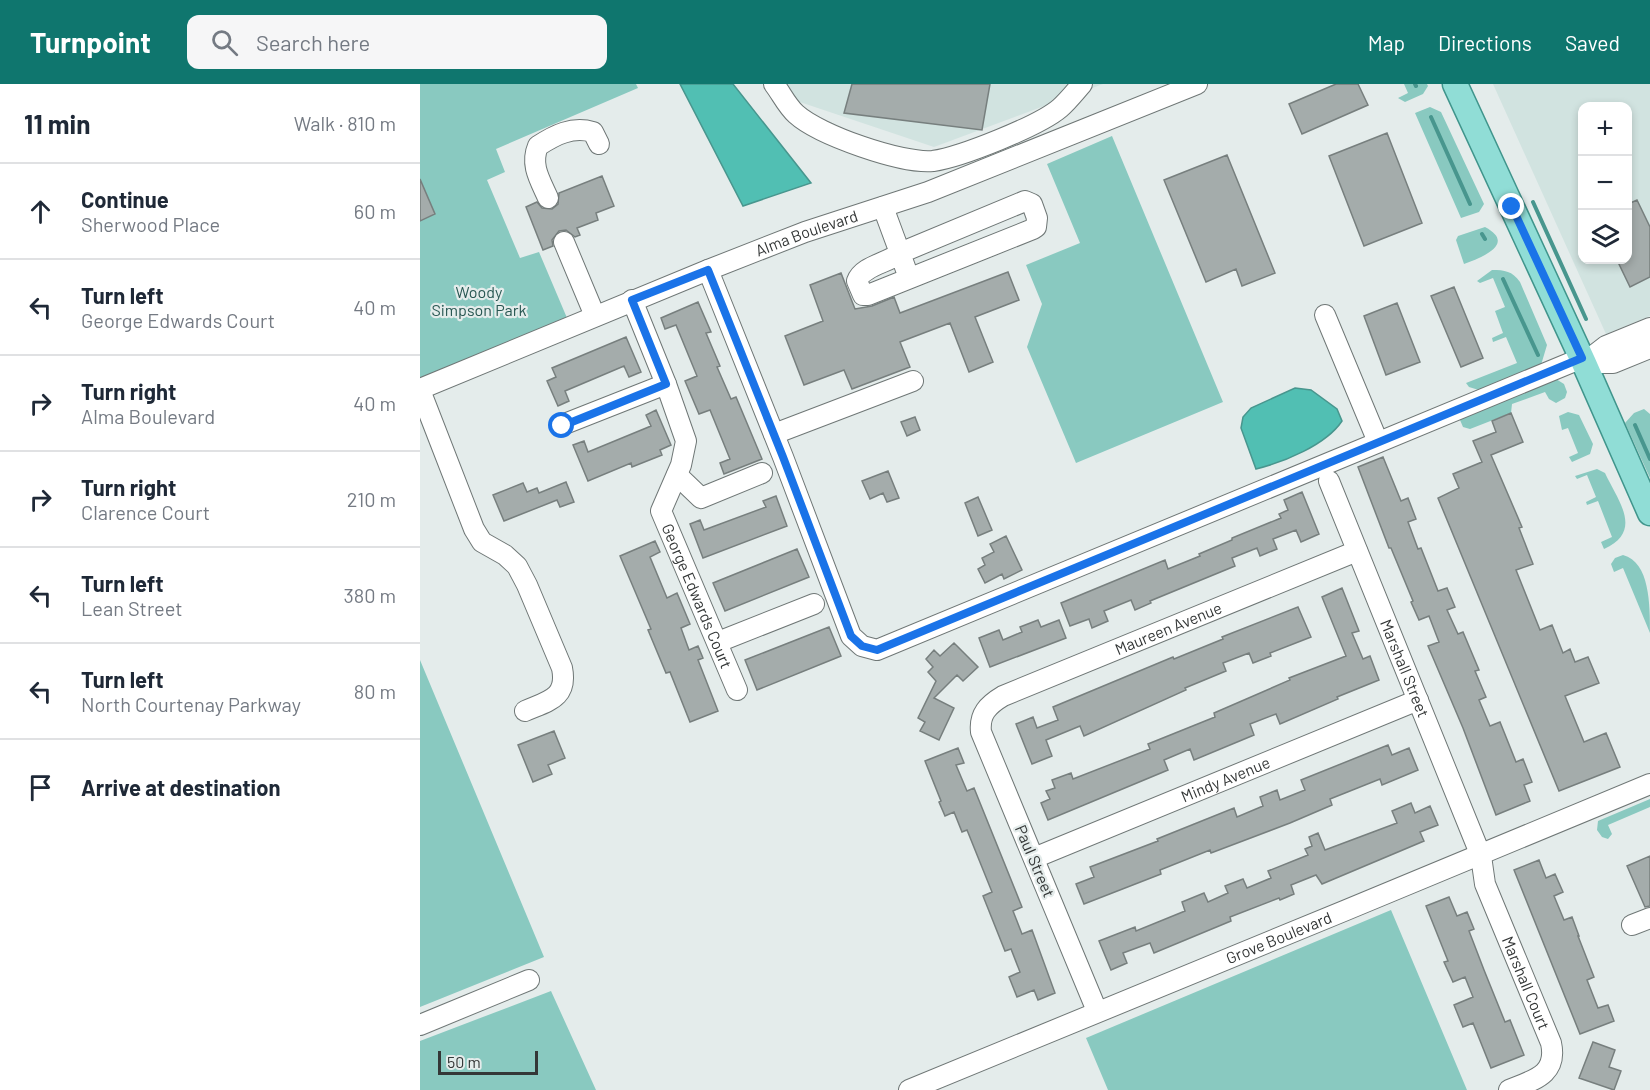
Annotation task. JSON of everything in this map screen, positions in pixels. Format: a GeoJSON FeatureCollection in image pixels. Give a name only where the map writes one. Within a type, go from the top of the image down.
{"type":"FeatureCollection","features":[{"type":"Feature","properties":{"kind":"main road"},"geometry":{"type":"LineString","coordinates":[[1455,84],[1583,361],[1650,513]]}},
{"type":"Feature","properties":{"kind":"street"},"geometry":{"type":"LineString","coordinates":[[774,84],[796,114],[832,135],[904,159],[933,161],[975,149],[1042,120],[1060,108],[1082,84]]}},
{"type":"Feature","properties":{"kind":"street","name":"Alma Boulevard"},"geometry":{"type":"LineString","coordinates":[[420,390],[708,270],[805,232],[928,192],[1197,84]]}},
{"type":"Feature","properties":{"kind":"street"},"geometry":{"type":"LineString","coordinates":[[548,198],[534,164],[538,146],[566,131],[583,129],[593,132],[599,144]]}},
{"type":"Feature","properties":{"kind":"street"},"geometry":{"type":"LineString","coordinates":[[1025,201],[1032,204],[1037,218],[1036,227],[1033,229],[909,278],[865,295],[856,281],[862,273],[900,253],[1025,201]]}},
{"type":"Feature","properties":{"kind":"street"},"geometry":{"type":"LineString","coordinates":[[883,207],[909,278]]}},
{"type":"Feature","properties":{"kind":"street"},"geometry":{"type":"LineString","coordinates":[[564,242],[596,316]]}},
{"type":"Feature","properties":{"kind":"street"},"geometry":{"type":"LineString","coordinates":[[708,270],[851,636],[862,646],[877,650],[1378,442],[1583,361],[1606,346],[1650,328]]}},
{"type":"Feature","properties":{"kind":"street","name":"George Edwards Court"},"geometry":{"type":"LineString","coordinates":[[632,300],[686,441],[677,475],[661,512],[737,690]]}},
{"type":"Feature","properties":{"kind":"street"},"geometry":{"type":"LineString","coordinates":[[1325,315],[1378,442]]}},
{"type":"Feature","properties":{"kind":"street"},"geometry":{"type":"LineString","coordinates":[[1583,361],[1613,363],[1650,348]]}},
{"type":"Feature","properties":{"kind":"street"},"geometry":{"type":"LineString","coordinates":[[774,434],[913,381]]}},
{"type":"Feature","properties":{"kind":"street"},"geometry":{"type":"LineString","coordinates":[[562,426],[666,384]]}},
{"type":"Feature","properties":{"kind":"street"},"geometry":{"type":"LineString","coordinates":[[420,390],[474,529],[482,542],[506,555],[517,566],[562,668],[564,680],[560,692],[552,700],[525,711]]}},
{"type":"Feature","properties":{"kind":"street"},"geometry":{"type":"LineString","coordinates":[[677,475],[701,498],[762,473]]}},
{"type":"Feature","properties":{"kind":"street","name":"Marshall Street"},"geometry":{"type":"LineString","coordinates":[[1329,482],[1481,856]]}},
{"type":"Feature","properties":{"kind":"street","name":"Maureen Avenue"},"geometry":{"type":"LineString","coordinates":[[984,711],[1003,696],[1358,551]]}},
{"type":"Feature","properties":{"kind":"street"},"geometry":{"type":"LineString","coordinates":[[718,642],[814,604]]}},
{"type":"Feature","properties":{"kind":"street","name":"Mindy Avenue"},"geometry":{"type":"LineString","coordinates":[[1034,858],[1418,700]]}},
{"type":"Feature","properties":{"kind":"street","name":"Paul Street"},"geometry":{"type":"LineString","coordinates":[[984,711],[980,722],[981,732],[1097,1011]]}},
{"type":"Feature","properties":{"kind":"street","name":"Grove Boulevard"},"geometry":{"type":"LineString","coordinates":[[909,1090],[1097,1011],[1481,856],[1650,784]]}},
{"type":"Feature","properties":{"kind":"street","name":"Marshall Court"},"geometry":{"type":"LineString","coordinates":[[1481,856],[1485,884],[1547,1030],[1553,1053],[1548,1070],[1540,1077],[1509,1090]]}},
{"type":"Feature","properties":{"kind":"street"},"geometry":{"type":"LineString","coordinates":[[420,1025],[529,980]]}},
{"type":"Feature","properties":{"kind":"shaded area"},"geometry":{"type":"Polygon","coordinates":[[[763,84],[1103,84],[934,147],[770,92],[763,84]]]}},
{"type":"Feature","properties":{"kind":"shaded area"},"geometry":{"type":"Polygon","coordinates":[[[1493,84],[1650,84],[1650,316],[1606,334],[1493,84]]]}},
{"type":"Feature","properties":{"kind":"green space","name":"Woody Simpson Park"},"geometry":{"type":"Polygon","coordinates":[[[420,84],[636,84],[638,88],[496,149],[505,172],[487,180],[520,258],[539,252],[570,325],[420,389],[420,84]]]}},
{"type":"Feature","properties":{"kind":"green space"},"geometry":{"type":"Polygon","coordinates":[[[1404,84],[1427,84],[1428,86],[1423,94],[1405,102],[1398,98],[1408,93],[1404,84]]]}},
{"type":"Feature","properties":{"kind":"green space"},"geometry":{"type":"Polygon","coordinates":[[[1430,107],[1441,112],[1484,204],[1479,212],[1461,218],[1415,113],[1430,107]]]}},
{"type":"Feature","properties":{"kind":"green space"},"geometry":{"type":"Polygon","coordinates":[[[1112,136],[1223,402],[1076,463],[1027,347],[1042,304],[1026,265],[1080,243],[1047,164],[1112,136]]]}},
{"type":"Feature","properties":{"kind":"green space"},"geometry":{"type":"Polygon","coordinates":[[[1485,227],[1498,239],[1497,245],[1487,254],[1464,264],[1456,240],[1458,236],[1485,227]]]}},
{"type":"Feature","properties":{"kind":"green space"},"geometry":{"type":"Polygon","coordinates":[[[1492,270],[1508,272],[1520,282],[1547,345],[1541,365],[1482,391],[1469,387],[1466,383],[1517,363],[1506,337],[1493,342],[1492,338],[1503,333],[1495,311],[1505,307],[1493,278],[1480,283],[1477,281],[1492,270]]]}},
{"type":"Feature","properties":{"kind":"green space"},"geometry":{"type":"Polygon","coordinates":[[[1556,379],[1564,384],[1567,392],[1565,398],[1556,403],[1549,399],[1545,392],[1512,404],[1511,413],[1470,429],[1463,427],[1460,420],[1465,414],[1556,379]]]}},
{"type":"Feature","properties":{"kind":"green space"},"geometry":{"type":"Polygon","coordinates":[[[1644,409],[1650,414],[1650,478],[1625,423],[1634,413],[1644,409]]]}},
{"type":"Feature","properties":{"kind":"green space"},"geometry":{"type":"Polygon","coordinates":[[[1568,412],[1579,415],[1593,444],[1590,454],[1572,462],[1569,457],[1578,453],[1568,428],[1562,430],[1559,416],[1568,412]]]}},
{"type":"Feature","properties":{"kind":"green space"},"geometry":{"type":"Polygon","coordinates":[[[1597,469],[1605,473],[1616,494],[1625,524],[1623,533],[1616,542],[1604,549],[1601,542],[1612,537],[1598,501],[1587,505],[1586,502],[1596,497],[1587,475],[1577,479],[1575,476],[1597,469]]]}},
{"type":"Feature","properties":{"kind":"green space"},"geometry":{"type":"Polygon","coordinates":[[[1623,555],[1632,559],[1639,566],[1647,586],[1650,633],[1623,568],[1614,572],[1611,564],[1615,558],[1623,555]]]}},
{"type":"Feature","properties":{"kind":"green space"},"geometry":{"type":"Polygon","coordinates":[[[420,660],[544,957],[420,1007],[420,660]]]}},
{"type":"Feature","properties":{"kind":"green space"},"geometry":{"type":"Polygon","coordinates":[[[1650,799],[1650,807],[1608,825],[1612,834],[1608,839],[1602,837],[1597,830],[1598,821],[1650,799]]]}},
{"type":"Feature","properties":{"kind":"green space"},"geometry":{"type":"Polygon","coordinates":[[[1391,910],[1467,1090],[1108,1090],[1086,1038],[1391,910]]]}},
{"type":"Feature","properties":{"kind":"green space"},"geometry":{"type":"Polygon","coordinates":[[[551,991],[596,1090],[420,1090],[420,1041],[551,991]]]}},
{"type":"Feature","properties":{"kind":"water"},"geometry":{"type":"Polygon","coordinates":[[[680,84],[733,84],[811,183],[743,206],[680,84]]]}},
{"type":"Feature","properties":{"kind":"water"},"geometry":{"type":"Polygon","coordinates":[[[1295,388],[1311,390],[1337,409],[1342,421],[1326,438],[1315,445],[1279,462],[1256,469],[1241,428],[1243,417],[1251,408],[1295,388]]]}},
{"type":"Feature","properties":{"kind":"building"},"geometry":{"type":"Polygon","coordinates":[[[852,84],[990,84],[982,130],[844,113],[852,84]]]}},
{"type":"Feature","properties":{"kind":"building"},"geometry":{"type":"Polygon","coordinates":[[[1336,84],[1358,84],[1368,105],[1302,134],[1289,104],[1336,84]]]}},
{"type":"Feature","properties":{"kind":"building"},"geometry":{"type":"Polygon","coordinates":[[[1387,133],[1422,223],[1364,246],[1329,156],[1387,133]]]}},
{"type":"Feature","properties":{"kind":"building"},"geometry":{"type":"Polygon","coordinates":[[[1227,155],[1275,273],[1242,286],[1236,269],[1206,282],[1164,180],[1227,155]]]}},
{"type":"Feature","properties":{"kind":"building"},"geometry":{"type":"Polygon","coordinates":[[[602,176],[614,206],[596,213],[598,220],[577,228],[580,235],[575,237],[566,230],[559,231],[552,240],[553,246],[543,250],[526,207],[537,202],[542,208],[552,209],[558,204],[559,193],[602,176]]]}},
{"type":"Feature","properties":{"kind":"building"},"geometry":{"type":"Polygon","coordinates":[[[420,179],[435,214],[420,221],[420,179]]]}},
{"type":"Feature","properties":{"kind":"building"},"geometry":{"type":"Polygon","coordinates":[[[1637,200],[1650,227],[1650,277],[1630,287],[1619,264],[1632,264],[1632,202],[1637,200]]]}},
{"type":"Feature","properties":{"kind":"building"},"geometry":{"type":"Polygon","coordinates":[[[1008,272],[1019,300],[975,317],[993,362],[969,372],[950,323],[900,342],[910,367],[852,389],[844,370],[804,385],[785,336],[823,321],[810,285],[841,273],[855,309],[872,306],[894,297],[900,313],[1008,272]]]}},
{"type":"Feature","properties":{"kind":"building"},"geometry":{"type":"Polygon","coordinates":[[[1454,287],[1483,358],[1461,367],[1431,296],[1454,287]]]}},
{"type":"Feature","properties":{"kind":"building"},"geometry":{"type":"Polygon","coordinates":[[[698,302],[711,332],[706,333],[720,366],[717,367],[731,399],[736,397],[762,459],[724,474],[720,463],[730,459],[710,410],[699,414],[685,381],[697,376],[676,325],[665,329],[661,318],[698,302]]]}},
{"type":"Feature","properties":{"kind":"building"},"geometry":{"type":"Polygon","coordinates":[[[1397,303],[1420,362],[1386,375],[1364,316],[1397,303]]]}},
{"type":"Feature","properties":{"kind":"building"},"geometry":{"type":"Polygon","coordinates":[[[626,337],[641,372],[629,377],[624,366],[565,391],[569,401],[558,406],[547,381],[556,377],[552,368],[626,337]]]}},
{"type":"Feature","properties":{"kind":"building"},"geometry":{"type":"Polygon","coordinates":[[[656,410],[671,445],[660,450],[662,455],[632,467],[631,463],[588,481],[573,445],[584,441],[588,452],[651,426],[646,415],[656,410]]]}},
{"type":"Feature","properties":{"kind":"building"},"geometry":{"type":"Polygon","coordinates":[[[1511,413],[1523,442],[1491,455],[1522,527],[1519,528],[1533,564],[1516,570],[1540,630],[1552,625],[1563,653],[1570,649],[1575,662],[1588,657],[1599,683],[1565,696],[1584,742],[1606,733],[1620,767],[1559,791],[1438,498],[1459,488],[1453,474],[1482,462],[1473,441],[1496,432],[1492,421],[1511,413]]]}},
{"type":"Feature","properties":{"kind":"building"},"geometry":{"type":"Polygon","coordinates":[[[915,417],[920,430],[907,436],[901,422],[915,417]]]}},
{"type":"Feature","properties":{"kind":"building"},"geometry":{"type":"Polygon","coordinates":[[[1383,457],[1401,501],[1408,498],[1416,519],[1408,522],[1438,591],[1447,588],[1455,607],[1447,610],[1458,634],[1463,632],[1479,670],[1475,671],[1486,697],[1479,700],[1490,726],[1500,722],[1516,762],[1523,759],[1532,782],[1524,785],[1530,801],[1496,815],[1463,728],[1428,646],[1439,642],[1429,616],[1419,620],[1358,467],[1383,457]]]}},
{"type":"Feature","properties":{"kind":"building"},"geometry":{"type":"Polygon","coordinates":[[[888,471],[899,498],[887,502],[883,493],[870,499],[862,481],[888,471]]]}},
{"type":"Feature","properties":{"kind":"building"},"geometry":{"type":"Polygon","coordinates":[[[566,482],[574,502],[560,507],[557,500],[504,521],[493,495],[523,483],[527,492],[537,488],[539,493],[566,482]]]}},
{"type":"Feature","properties":{"kind":"building"},"geometry":{"type":"Polygon","coordinates":[[[1302,492],[1319,534],[1301,542],[1296,530],[1273,539],[1277,549],[1260,556],[1257,548],[1232,558],[1235,566],[1150,601],[1151,603],[1135,610],[1131,600],[1104,611],[1108,621],[1092,628],[1089,619],[1070,626],[1061,603],[1165,560],[1168,569],[1200,556],[1199,554],[1232,538],[1281,518],[1279,514],[1288,510],[1284,500],[1302,492]]]}},
{"type":"Feature","properties":{"kind":"building"},"geometry":{"type":"Polygon","coordinates":[[[776,496],[787,526],[703,558],[690,524],[700,520],[704,530],[766,507],[763,501],[776,496]]]}},
{"type":"Feature","properties":{"kind":"building"},"geometry":{"type":"Polygon","coordinates":[[[978,497],[992,530],[978,536],[965,503],[978,497]]]}},
{"type":"Feature","properties":{"kind":"building"},"geometry":{"type":"Polygon","coordinates":[[[1006,536],[1022,570],[1004,579],[1002,574],[985,583],[978,569],[985,565],[982,558],[994,552],[990,544],[1006,536]]]}},
{"type":"Feature","properties":{"kind":"building"},"geometry":{"type":"Polygon","coordinates":[[[655,541],[660,552],[650,557],[667,598],[677,593],[690,624],[681,628],[689,650],[698,646],[703,658],[698,660],[718,711],[690,722],[670,672],[666,673],[648,630],[651,629],[620,556],[655,541]]]}},
{"type":"Feature","properties":{"kind":"building"},"geometry":{"type":"Polygon","coordinates":[[[797,549],[809,577],[725,611],[713,583],[797,549]]]}},
{"type":"Feature","properties":{"kind":"building"},"geometry":{"type":"Polygon","coordinates":[[[1342,588],[1359,631],[1352,633],[1363,659],[1370,656],[1379,680],[1280,724],[1276,714],[1250,724],[1254,735],[1194,760],[1190,749],[1164,760],[1168,770],[1048,820],[1041,803],[1050,799],[1046,791],[1055,788],[1052,780],[1071,773],[1073,779],[1150,749],[1148,744],[1215,717],[1214,713],[1290,680],[1289,678],[1346,656],[1322,597],[1342,588]]]}},
{"type":"Feature","properties":{"kind":"building"},"geometry":{"type":"Polygon","coordinates":[[[1298,607],[1311,637],[1270,653],[1271,656],[1253,663],[1249,653],[1223,663],[1226,671],[1084,736],[1080,726],[1046,740],[1052,756],[1032,764],[1016,724],[1033,717],[1037,728],[1058,720],[1053,707],[1298,607]]]}},
{"type":"Feature","properties":{"kind":"building"},"geometry":{"type":"Polygon","coordinates":[[[1038,620],[1041,627],[1059,620],[1066,638],[990,667],[979,638],[999,630],[1003,640],[1022,632],[1020,627],[1038,620]]]}},
{"type":"Feature","properties":{"kind":"building"},"geometry":{"type":"Polygon","coordinates":[[[829,627],[841,656],[757,690],[745,660],[829,627]]]}},
{"type":"Feature","properties":{"kind":"building"},"geometry":{"type":"Polygon","coordinates":[[[954,643],[978,667],[963,681],[957,675],[934,698],[954,708],[939,740],[920,731],[925,722],[918,718],[936,681],[928,672],[933,667],[926,659],[934,650],[940,656],[954,643]]]}},
{"type":"Feature","properties":{"kind":"building"},"geometry":{"type":"Polygon","coordinates":[[[554,731],[565,758],[548,765],[552,774],[533,782],[518,745],[554,731]]]}},
{"type":"Feature","properties":{"kind":"building"},"geometry":{"type":"Polygon","coordinates":[[[1388,745],[1392,755],[1409,748],[1418,770],[1382,785],[1380,779],[1330,799],[1332,805],[1290,823],[1211,853],[1210,850],[1160,870],[1161,874],[1084,904],[1076,884],[1094,877],[1090,867],[1234,808],[1237,817],[1263,806],[1260,797],[1277,790],[1280,800],[1305,790],[1301,780],[1388,745]]]}},
{"type":"Feature","properties":{"kind":"building"},"geometry":{"type":"Polygon","coordinates":[[[958,748],[964,763],[956,765],[967,791],[974,788],[1022,907],[1013,911],[1022,934],[1032,930],[1055,993],[1038,1000],[1034,990],[1017,997],[1009,977],[1020,972],[1011,949],[1005,951],[983,896],[992,892],[967,830],[962,832],[954,812],[945,816],[925,761],[958,748]]]}},
{"type":"Feature","properties":{"kind":"building"},"geometry":{"type":"Polygon","coordinates":[[[1411,803],[1415,813],[1430,806],[1438,825],[1420,832],[1424,841],[1322,884],[1316,875],[1291,885],[1294,894],[1230,917],[1231,921],[1154,953],[1150,943],[1123,953],[1127,963],[1111,970],[1099,941],[1135,927],[1136,931],[1185,911],[1182,902],[1204,893],[1208,902],[1228,893],[1225,886],[1243,879],[1247,888],[1271,878],[1268,871],[1308,855],[1305,849],[1312,846],[1309,837],[1318,833],[1325,850],[1397,823],[1392,811],[1411,803]]]}},
{"type":"Feature","properties":{"kind":"building"},"geometry":{"type":"Polygon","coordinates":[[[1650,856],[1650,906],[1645,907],[1627,866],[1650,856]]]}},
{"type":"Feature","properties":{"kind":"building"},"geometry":{"type":"Polygon","coordinates":[[[1539,860],[1546,878],[1555,874],[1563,892],[1554,896],[1564,920],[1572,917],[1594,977],[1587,980],[1598,1008],[1608,1005],[1614,1021],[1580,1034],[1514,870],[1539,860]]]}},
{"type":"Feature","properties":{"kind":"building"},"geometry":{"type":"Polygon","coordinates":[[[1449,897],[1457,916],[1467,912],[1474,929],[1469,931],[1484,970],[1505,1022],[1510,1020],[1524,1055],[1491,1068],[1473,1023],[1463,1027],[1454,1005],[1473,997],[1465,977],[1453,982],[1444,962],[1448,961],[1426,906],[1449,897]]]}},
{"type":"Feature","properties":{"kind":"building"},"geometry":{"type":"Polygon","coordinates":[[[1593,1042],[1615,1050],[1609,1067],[1621,1071],[1614,1090],[1579,1078],[1593,1042]]]}},
{"type":"Feature","properties":{"kind":"waterway"},"geometry":{"type":"LineString","coordinates":[[1431,117],[1470,204]]}},
{"type":"Feature","properties":{"kind":"waterway"},"geometry":{"type":"LineString","coordinates":[[1533,202],[1586,319]]}},
{"type":"Feature","properties":{"kind":"waterway"},"geometry":{"type":"LineString","coordinates":[[1482,234],[1485,239]]}},
{"type":"Feature","properties":{"kind":"waterway"},"geometry":{"type":"LineString","coordinates":[[1503,279],[1538,355]]}},
{"type":"Feature","properties":{"kind":"waterway"},"geometry":{"type":"LineString","coordinates":[[1635,425],[1650,459]]}},
{"type":"Feature","properties":{"kind":"route"},"geometry":{"type":"LineString","coordinates":[[562,426],[666,384],[632,300],[708,270],[783,457],[851,636],[862,646],[877,650],[1582,358],[1512,207]]}}]}
